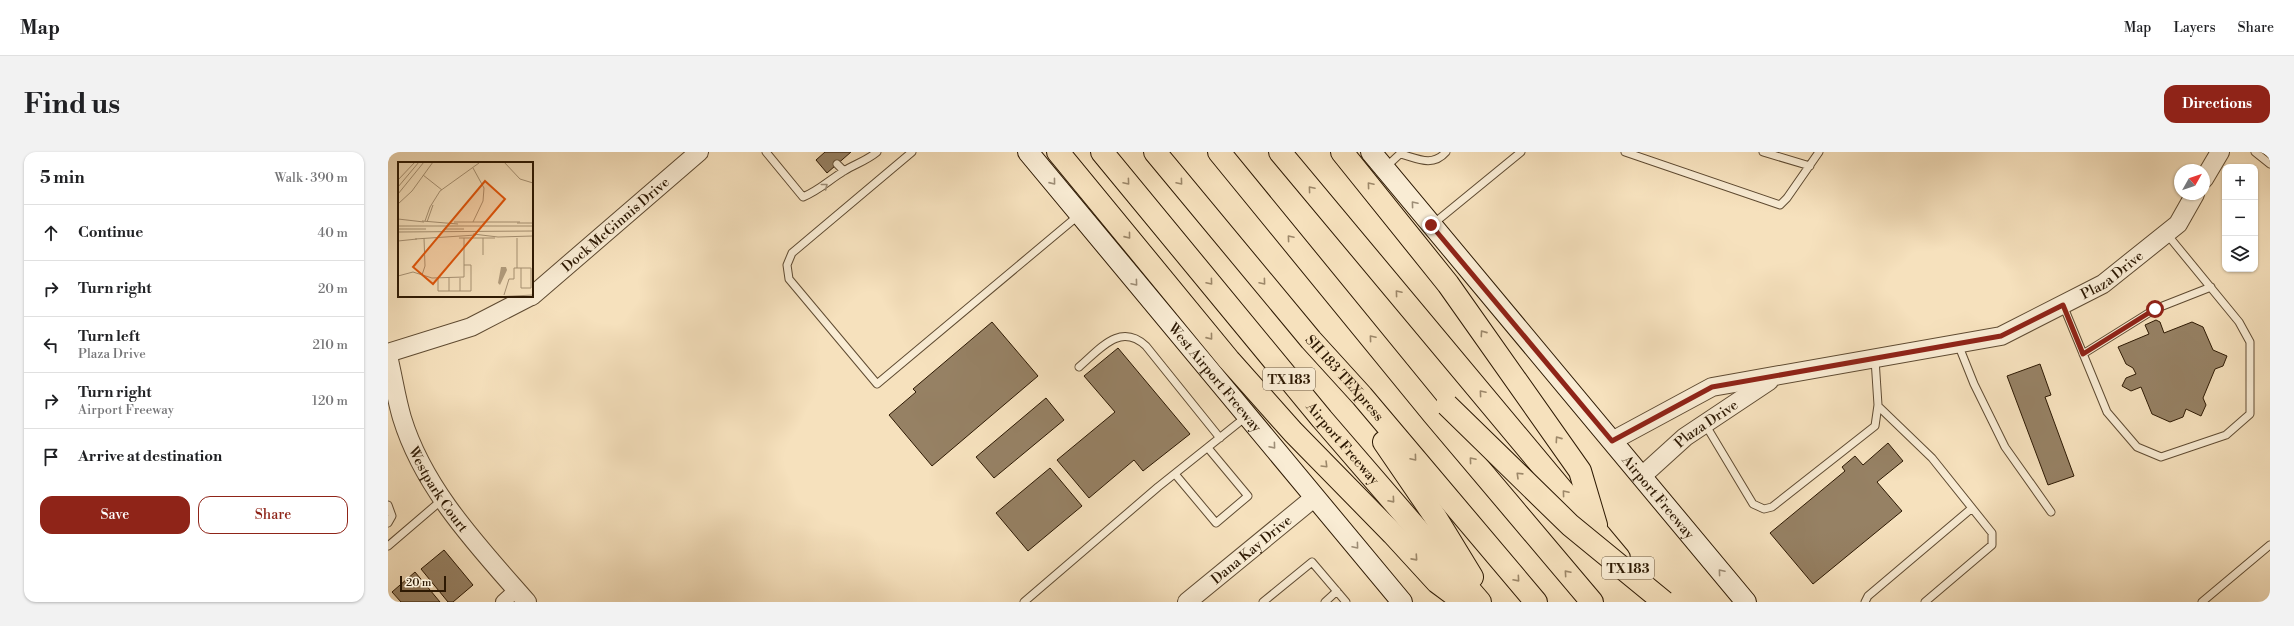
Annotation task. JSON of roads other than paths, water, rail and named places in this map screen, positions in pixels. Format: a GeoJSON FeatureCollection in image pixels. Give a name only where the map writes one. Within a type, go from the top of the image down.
{"type":"FeatureCollection","features":[{"type":"Feature","properties":{"kind":"highway"},"geometry":{"type":"LineString","coordinates":[[1058,152],[1229,360],[1293,432],[1393,534],[1437,582],[1464,602]]}},
{"type":"Feature","properties":{"kind":"highway","name":"Airport Freeway"},"geometry":{"type":"LineString","coordinates":[[1102,152],[1322,419],[1480,602]]}},
{"type":"Feature","properties":{"kind":"highway","name":"SH 183 TEXpress"},"geometry":{"type":"LineString","coordinates":[[1155,152],[1311,340],[1358,400],[1536,602]]}},
{"type":"Feature","properties":{"kind":"highway"},"geometry":{"type":"LineString","coordinates":[[1219,152],[1397,368],[1440,410],[1570,525],[1664,602]]}},
{"type":"Feature","properties":{"kind":"highway","name":"TX 183"},"geometry":{"type":"LineString","coordinates":[[1280,152],[1599,534],[1658,602]]}},
{"type":"Feature","properties":{"kind":"highway"},"geometry":{"type":"LineString","coordinates":[[1342,152],[1391,210],[1448,284],[1580,471],[1599,534]]}},
{"type":"Feature","properties":{"kind":"highway"},"geometry":{"type":"LineString","coordinates":[[1358,400],[1436,518],[1486,602]]}},
{"type":"Feature","properties":{"kind":"highway"},"geometry":{"type":"LineString","coordinates":[[1440,410],[1542,543],[1592,602]]}},
{"type":"Feature","properties":{"kind":"main road","name":"West Airport Freeway"},"geometry":{"type":"LineString","coordinates":[[1028,152],[1315,497],[1396,597]]}},
{"type":"Feature","properties":{"kind":"main road","name":"Airport Freeway"},"geometry":{"type":"LineString","coordinates":[[1371,152],[1746,602]]}},
{"type":"Feature","properties":{"kind":"street","name":"Dock McGinnis Drive"},"geometry":{"type":"LineString","coordinates":[[533,295],[699,152]]}},
{"type":"Feature","properties":{"kind":"street"},"geometry":{"type":"LineString","coordinates":[[2210,169],[2220,152]]}},
{"type":"Feature","properties":{"kind":"street","name":"Plaza Drive"},"geometry":{"type":"LineString","coordinates":[[1612,441],[1712,387],[2001,336],[2103,284],[2178,224],[2192,200]]}},
{"type":"Feature","properties":{"kind":"street","name":"Dock McGinnis Drive"},"geometry":{"type":"LineString","coordinates":[[388,354],[471,327],[530,297]]}},
{"type":"Feature","properties":{"kind":"street","name":"Westpark Court"},"geometry":{"type":"LineString","coordinates":[[388,354],[402,419],[422,465],[459,523],[522,596]]}},
{"type":"Feature","properties":{"kind":"street","name":"Plaza Drive"},"geometry":{"type":"LineString","coordinates":[[1642,476],[1685,437],[1774,377]]}},
{"type":"Feature","properties":{"kind":"street","name":"Dana Kay Drive"},"geometry":{"type":"LineString","coordinates":[[1196,599],[1315,497]]}},
{"type":"Feature","properties":{"kind":"street"},"geometry":{"type":"LineString","coordinates":[[503,602],[522,596]]}},
{"type":"Feature","properties":{"kind":"lane"},"geometry":{"type":"LineString","coordinates":[[766,152],[803,197],[818,191],[844,171],[865,162],[877,152]]}},
{"type":"Feature","properties":{"kind":"lane"},"geometry":{"type":"LineString","coordinates":[[912,152],[792,253],[787,265],[789,279],[877,384],[1079,214]]}},
{"type":"Feature","properties":{"kind":"lane"},"geometry":{"type":"LineString","coordinates":[[1384,168],[1401,153],[1433,161],[1441,158],[1446,152]]}},
{"type":"Feature","properties":{"kind":"lane"},"geometry":{"type":"LineString","coordinates":[[1431,225],[1521,152]]}},
{"type":"Feature","properties":{"kind":"lane"},"geometry":{"type":"LineString","coordinates":[[1625,152],[1780,205],[1819,152]]}},
{"type":"Feature","properties":{"kind":"lane"},"geometry":{"type":"LineString","coordinates":[[1763,152],[1810,166]]}},
{"type":"Feature","properties":{"kind":"lane"},"geometry":{"type":"LineString","coordinates":[[2255,152],[2270,164]]}},
{"type":"Feature","properties":{"kind":"lane"},"geometry":{"type":"LineString","coordinates":[[837,164],[844,171]]}},
{"type":"Feature","properties":{"kind":"lane"},"geometry":{"type":"LineString","coordinates":[[2063,305],[2107,412],[2137,447],[2161,456],[2226,435],[2250,414],[2250,342],[2239,322],[2166,233]]}},
{"type":"Feature","properties":{"kind":"lane"},"geometry":{"type":"LineString","coordinates":[[2083,354],[2155,309],[2211,287]]}},
{"type":"Feature","properties":{"kind":"lane"},"geometry":{"type":"LineString","coordinates":[[1079,366],[1112,340],[1122,335],[1132,336],[1146,346],[1220,438]]}},
{"type":"Feature","properties":{"kind":"lane"},"geometry":{"type":"LineString","coordinates":[[1958,344],[1974,384],[2006,447],[2051,512]]}},
{"type":"Feature","properties":{"kind":"lane"},"geometry":{"type":"LineString","coordinates":[[1705,424],[1753,504],[1758,508],[1764,509],[1772,507],[1866,435],[1875,426],[1878,406],[1874,359]]}},
{"type":"Feature","properties":{"kind":"lane"},"geometry":{"type":"LineString","coordinates":[[1878,406],[1932,458],[1992,533],[1992,545],[1924,602]]}},
{"type":"Feature","properties":{"kind":"lane"},"geometry":{"type":"LineString","coordinates":[[1024,602],[1175,474],[1247,416]]}},
{"type":"Feature","properties":{"kind":"lane"},"geometry":{"type":"LineString","coordinates":[[1175,474],[1216,523],[1248,496],[1208,448]]}},
{"type":"Feature","properties":{"kind":"lane"},"geometry":{"type":"LineString","coordinates":[[388,546],[443,499]]}},
{"type":"Feature","properties":{"kind":"lane"},"geometry":{"type":"LineString","coordinates":[[388,505],[392,516],[388,523]]}},
{"type":"Feature","properties":{"kind":"lane"},"geometry":{"type":"LineString","coordinates":[[1865,602],[1868,596],[1972,508]]}},
{"type":"Feature","properties":{"kind":"lane"},"geometry":{"type":"LineString","coordinates":[[2202,602],[2270,545]]}},
{"type":"Feature","properties":{"kind":"lane"},"geometry":{"type":"LineString","coordinates":[[1263,602],[1312,562],[1346,602]]}},
{"type":"Feature","properties":{"kind":"lane"},"geometry":{"type":"LineString","coordinates":[[1325,602],[1337,591]]}}]}
